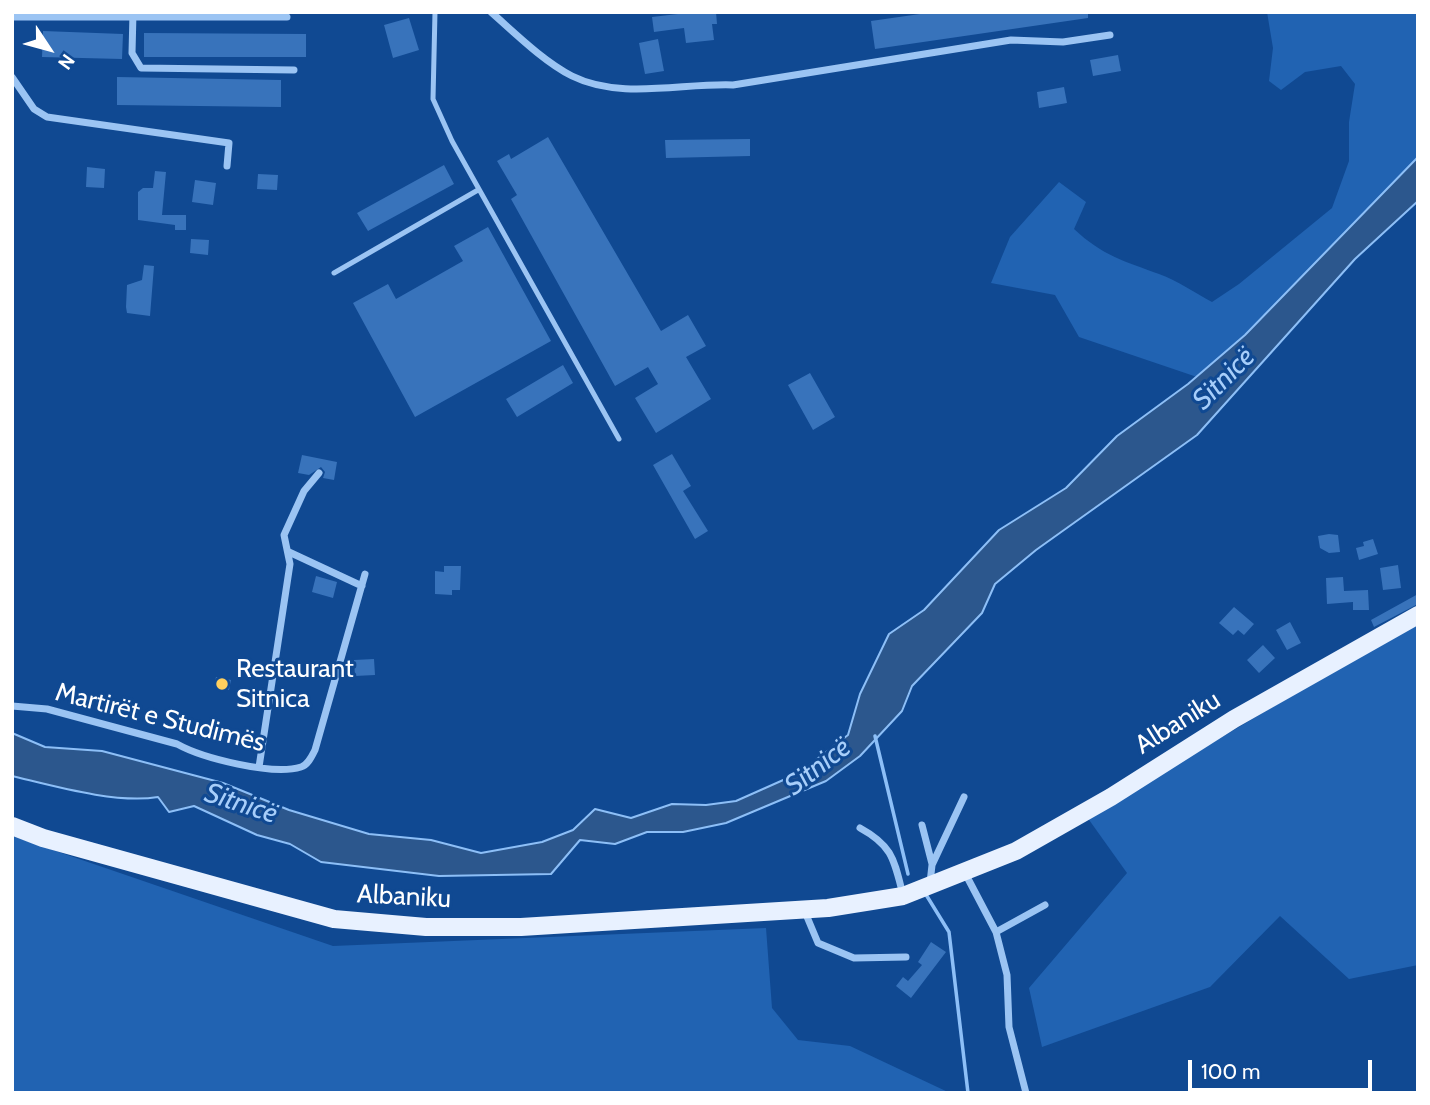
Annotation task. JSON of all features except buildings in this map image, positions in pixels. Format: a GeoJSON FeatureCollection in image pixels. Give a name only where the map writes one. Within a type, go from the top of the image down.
{"type":"FeatureCollection","features":[{"type":"Feature","properties":{"kind":"main road","name":"Albaniku"},"geometry":{"type":"LineString","coordinates":[[12,826],[43,838],[334,919],[426,927],[521,927],[805,911],[903,895],[1016,851],[1111,797],[1234,719],[1418,615]]}},
{"type":"Feature","properties":{"kind":"street"},"geometry":{"type":"LineString","coordinates":[[491,12],[570,75],[594,83],[642,89],[696,84],[733,85],[1011,40],[1063,42],[1110,35]]}},
{"type":"Feature","properties":{"kind":"street"},"geometry":{"type":"LineString","coordinates":[[133,15],[132,53],[137,66],[141,68],[294,70]]}},
{"type":"Feature","properties":{"kind":"street"},"geometry":{"type":"LineString","coordinates":[[12,17],[287,17]]}},
{"type":"Feature","properties":{"kind":"street"},"geometry":{"type":"LineString","coordinates":[[12,77],[34,109],[47,117],[229,143],[227,166]]}},
{"type":"Feature","properties":{"kind":"street"},"geometry":{"type":"LineString","coordinates":[[259,767],[277,668],[290,564],[284,536],[290,517],[304,491],[319,473]]}},
{"type":"Feature","properties":{"kind":"street"},"geometry":{"type":"LineString","coordinates":[[289,552],[362,586]]}},
{"type":"Feature","properties":{"kind":"street","name":"Martirët e Studimës"},"geometry":{"type":"LineString","coordinates":[[12,706],[47,709],[177,744],[193,753],[259,767],[301,767],[309,762],[315,750],[365,574]]}},
{"type":"Feature","properties":{"kind":"street"},"geometry":{"type":"LineString","coordinates":[[929,887],[932,865],[964,797]]}},
{"type":"Feature","properties":{"kind":"street"},"geometry":{"type":"LineString","coordinates":[[922,825],[932,865]]}},
{"type":"Feature","properties":{"kind":"street"},"geometry":{"type":"LineString","coordinates":[[860,828],[877,837],[892,852],[903,895]]}},
{"type":"Feature","properties":{"kind":"street"},"geometry":{"type":"LineString","coordinates":[[965,873],[996,932],[1007,975],[1009,1027],[1026,1093]]}},
{"type":"Feature","properties":{"kind":"street"},"geometry":{"type":"LineString","coordinates":[[996,932],[1045,905]]}},
{"type":"Feature","properties":{"kind":"street"},"geometry":{"type":"LineString","coordinates":[[805,911],[818,943],[853,958],[906,957]]}},
{"type":"Feature","properties":{"kind":"lane"},"geometry":{"type":"LineString","coordinates":[[435,12],[433,99],[478,190],[619,439]]}},
{"type":"Feature","properties":{"kind":"lane"},"geometry":{"type":"LineString","coordinates":[[334,273],[478,190]]}},
{"type":"Feature","properties":{"kind":"shaded area"},"geometry":{"type":"Polygon","coordinates":[[[1267,12],[1418,12],[1418,157],[1245,335],[1197,377],[1079,337],[1055,295],[991,283],[1010,237],[1059,182],[1086,202],[1074,229],[1095,246],[1114,257],[1166,277],[1212,302],[1239,284],[1332,208],[1349,161],[1349,122],[1355,84],[1341,66],[1305,72],[1281,90],[1269,81],[1273,48],[1267,12]]]}},
{"type":"Feature","properties":{"kind":"shaded area"},"geometry":{"type":"Polygon","coordinates":[[[1418,621],[1418,965],[1349,979],[1280,916],[1210,987],[1042,1047],[1029,988],[1127,873],[1087,817],[1418,621]]]}},
{"type":"Feature","properties":{"kind":"shaded area"},"geometry":{"type":"Polygon","coordinates":[[[12,836],[333,946],[766,928],[772,1008],[798,1040],[850,1046],[950,1093],[12,1093],[12,836]]]}},
{"type":"Feature","properties":{"kind":"water","name":"Sitnicë"},"geometry":{"type":"Polygon","coordinates":[[[1418,157],[1418,201],[1355,259],[1197,435],[1036,550],[995,584],[982,613],[912,686],[902,711],[860,756],[826,781],[726,823],[683,832],[647,832],[615,844],[580,840],[551,874],[439,876],[321,862],[290,844],[257,835],[194,806],[169,812],[158,797],[141,799],[104,796],[12,776],[12,733],[45,747],[102,751],[223,783],[289,810],[369,834],[431,840],[481,853],[542,842],[573,830],[595,809],[631,818],[672,804],[706,805],[736,801],[799,773],[848,735],[860,694],[889,634],[924,610],[999,530],[1066,488],[1117,436],[1188,384],[1245,335],[1418,157]]]}},
{"type":"Feature","properties":{"kind":"waterway"},"geometry":{"type":"LineString","coordinates":[[875,736],[908,874]]}},
{"type":"Feature","properties":{"kind":"waterway"},"geometry":{"type":"LineString","coordinates":[[925,893],[949,932],[968,1093]]}},
{"type":"Feature","properties":{"kind":"place","name":"Restaurant Sitnica"},"geometry":{"type":"Point","coordinates":[222,684]}}]}
